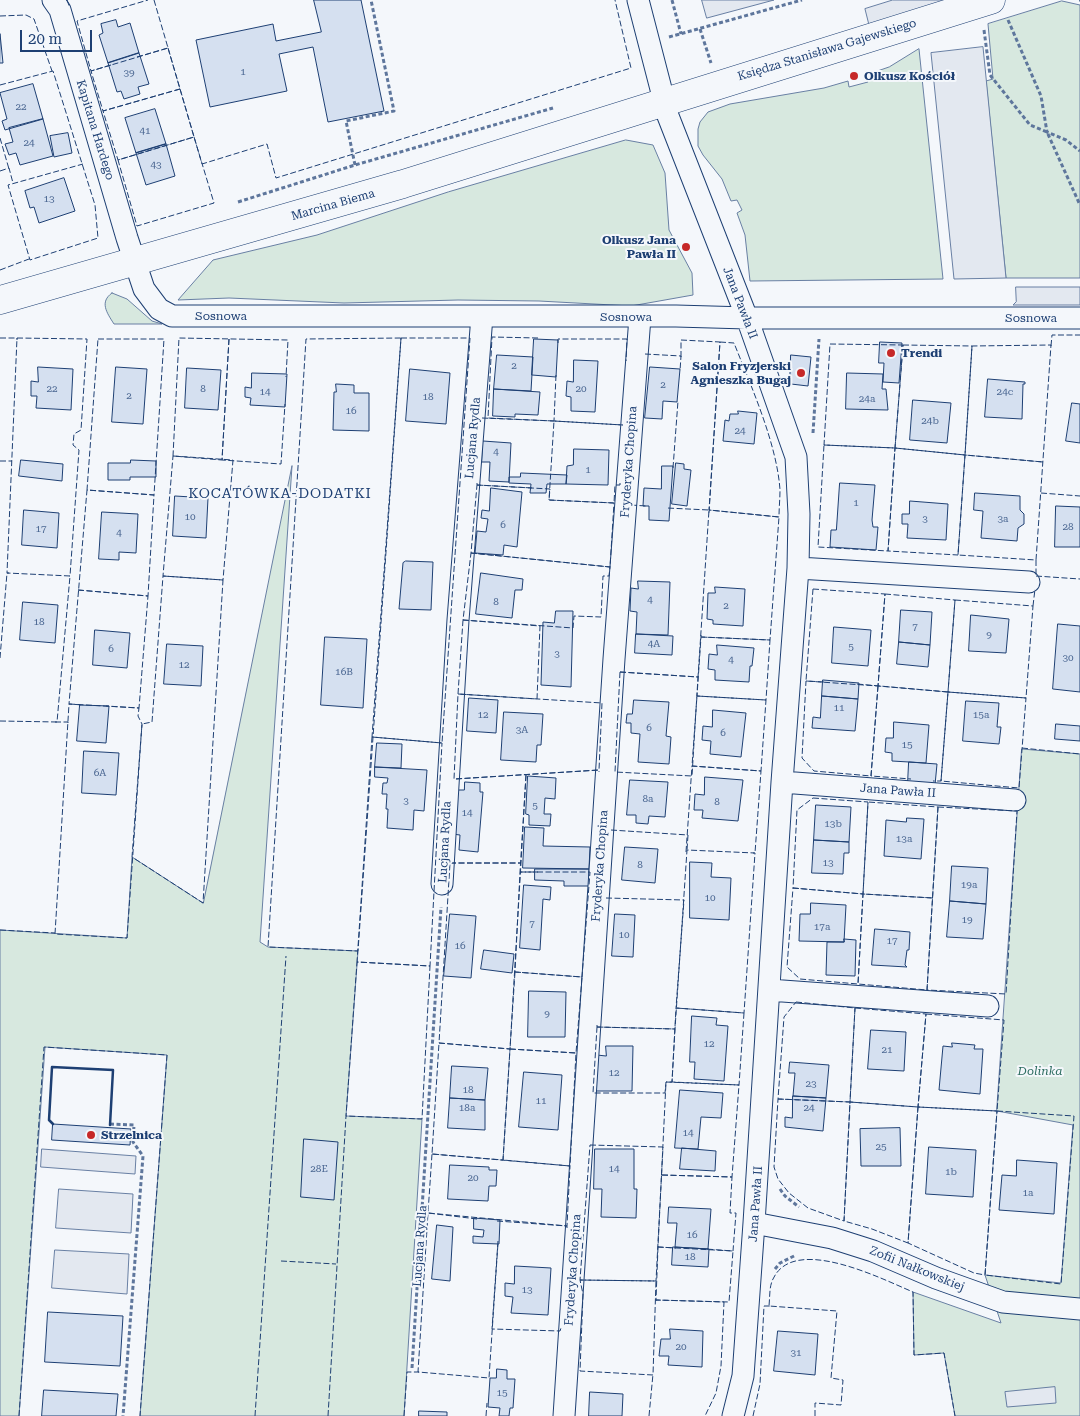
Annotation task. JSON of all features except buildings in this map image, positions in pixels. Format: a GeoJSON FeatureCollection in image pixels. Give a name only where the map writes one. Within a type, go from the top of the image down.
{"type":"FeatureCollection","features":[{"type":"Feature","properties":{"kind":"street","name":"Kapitana Hardego"},"geometry":{"type":"LineString","coordinates":[[53,0],[60,10],[144,289],[159,309],[172,316]]}},
{"type":"Feature","properties":{"kind":"street","name":"Jana Pawła II"},"geometry":{"type":"LineString","coordinates":[[638,0],[664,103],[703,209],[747,318],[796,457],[799,514],[798,568],[743,1376],[733,1416]]}},
{"type":"Feature","properties":{"kind":"street","name":"Księdza Stanisława Gajewskiego"},"geometry":{"type":"LineString","coordinates":[[664,103],[993,12]]}},
{"type":"Feature","properties":{"kind":"street","name":"Marcina Biema"},"geometry":{"type":"LineString","coordinates":[[0,300],[403,184],[664,103]]}},
{"type":"Feature","properties":{"kind":"street","name":"Sosnowa"},"geometry":{"type":"LineString","coordinates":[[172,316],[1080,318]]}},
{"type":"Feature","properties":{"kind":"street","name":"Lucjana Rydla"},"geometry":{"type":"LineString","coordinates":[[442,884],[458,620],[482,316]]}},
{"type":"Feature","properties":{"kind":"street","name":"Fryderyka Chopina"},"geometry":{"type":"LineString","coordinates":[[564,1416],[614,659],[640,317]]}},
{"type":"Feature","properties":{"kind":"street"},"geometry":{"type":"LineString","coordinates":[[798,568],[1030,582]]}},
{"type":"Feature","properties":{"kind":"street","name":"Jana Pawła II"},"geometry":{"type":"LineString","coordinates":[[782,782],[1015,800]]}},
{"type":"Feature","properties":{"kind":"street"},"geometry":{"type":"LineString","coordinates":[[770,990],[988,1006]]}},
{"type":"Feature","properties":{"kind":"street","name":"Zofii Nałkowskiej"},"geometry":{"type":"LineString","coordinates":[[754,1223],[832,1238],[873,1251],[936,1278],[1003,1302],[1080,1309]]}},
{"type":"Feature","properties":{"kind":"path"},"geometry":{"type":"LineString","coordinates":[[355,165],[346,121],[394,111],[371,0]]}},
{"type":"Feature","properties":{"kind":"path"},"geometry":{"type":"LineString","coordinates":[[672,0],[681,34]]}},
{"type":"Feature","properties":{"kind":"path"},"geometry":{"type":"LineString","coordinates":[[664,38],[802,0]]}},
{"type":"Feature","properties":{"kind":"path"},"geometry":{"type":"LineString","coordinates":[[993,12],[1041,96],[1047,132],[1080,205]]}},
{"type":"Feature","properties":{"kind":"path"},"geometry":{"type":"LineString","coordinates":[[993,12],[990,75],[1030,125],[1066,140],[1080,151]]}},
{"type":"Feature","properties":{"kind":"path"},"geometry":{"type":"LineString","coordinates":[[237,202],[355,165],[556,107]]}},
{"type":"Feature","properties":{"kind":"path","name":"Lucjana Rydla"},"geometry":{"type":"LineString","coordinates":[[412,1368],[442,884]]}},
{"type":"Feature","properties":{"kind":"path"},"geometry":{"type":"LineString","coordinates":[[110,1124],[134,1125],[133,1142],[143,1156],[123,1416]]}},
{"type":"Feature","properties":{"kind":"path"},"geometry":{"type":"LineString","coordinates":[[774,1270],[780,1262],[798,1254]]}},
{"type":"Feature","properties":{"kind":"green space"},"geometry":{"type":"Polygon","coordinates":[[[1062,1],[1080,5],[1080,278],[1006,278],[986,81],[993,79],[988,24],[1062,1]]]}},
{"type":"Feature","properties":{"kind":"green space"},"geometry":{"type":"Polygon","coordinates":[[[919,49],[943,279],[750,281],[745,235],[737,213],[742,210],[737,200],[731,201],[722,179],[698,146],[700,122],[708,112],[730,104],[824,88],[848,81],[849,87],[868,82],[866,75],[889,67],[919,49]]]}},
{"type":"Feature","properties":{"kind":"green space"},"geometry":{"type":"Polygon","coordinates":[[[626,140],[653,145],[665,173],[669,230],[692,273],[693,295],[631,306],[539,301],[458,300],[344,303],[229,298],[178,300],[213,260],[317,235],[448,192],[626,140]]]}},
{"type":"Feature","properties":{"kind":"green space"},"geometry":{"type":"Polygon","coordinates":[[[112,293],[127,299],[152,321],[162,324],[114,324],[105,308],[106,300],[112,293]]]}},
{"type":"Feature","properties":{"kind":"green space"},"geometry":{"type":"Polygon","coordinates":[[[292,466],[260,942],[268,947],[358,951],[346,1116],[422,1119],[404,1416],[140,1416],[167,1055],[45,1047],[19,1416],[0,1416],[0,930],[127,938],[132,857],[203,903],[292,466]]]}},
{"type":"Feature","properties":{"kind":"green space","name":"Dolinka"},"geometry":{"type":"Polygon","coordinates":[[[1022,749],[1080,754],[1080,1416],[955,1416],[944,1353],[914,1355],[913,1292],[1001,1323],[985,1275],[1061,1283],[1073,1125],[997,1111],[1022,749]]]}},
{"type":"Feature","properties":{"kind":"shaded area"},"geometry":{"type":"Polygon","coordinates":[[[702,0],[774,0],[707,18],[702,0]]]}},
{"type":"Feature","properties":{"kind":"shaded area"},"geometry":{"type":"Polygon","coordinates":[[[893,0],[948,0],[869,25],[865,9],[893,0]]]}},
{"type":"Feature","properties":{"kind":"shaded area"},"geometry":{"type":"Polygon","coordinates":[[[983,47],[1006,278],[954,279],[931,53],[983,47]]]}},
{"type":"Feature","properties":{"kind":"shaded area"},"geometry":{"type":"Polygon","coordinates":[[[1016,287],[1080,287],[1080,305],[1013,305],[1016,302],[1016,287]]]}},
{"type":"Feature","properties":{"kind":"shaded area"},"geometry":{"type":"Polygon","coordinates":[[[42,1149],[136,1156],[135,1174],[41,1167],[42,1149]]]}},
{"type":"Feature","properties":{"kind":"shaded area"},"geometry":{"type":"Polygon","coordinates":[[[59,1189],[133,1194],[131,1233],[56,1228],[59,1189]]]}},
{"type":"Feature","properties":{"kind":"shaded area"},"geometry":{"type":"Polygon","coordinates":[[[55,1250],[129,1254],[127,1294],[52,1288],[55,1250]]]}},
{"type":"Feature","properties":{"kind":"shaded area"},"geometry":{"type":"Polygon","coordinates":[[[1055,1387],[1056,1403],[1007,1407],[1005,1392],[1055,1387]]]}},
{"type":"Feature","properties":{"kind":"fence"},"geometry":{"type":"LineString","coordinates":[[67,0],[70,8]]}},
{"type":"Feature","properties":{"kind":"fence"},"geometry":{"type":"LineString","coordinates":[[111,65],[91,71],[77,21],[148,0]]}},
{"type":"Feature","properties":{"kind":"fence"},"geometry":{"type":"LineString","coordinates":[[154,0],[202,164],[267,144],[276,178],[631,68],[615,0]]}},
{"type":"Feature","properties":{"kind":"fence"},"geometry":{"type":"LineString","coordinates":[[0,16],[26,15],[34,19],[52,71]]}},
{"type":"Feature","properties":{"kind":"fence"},"geometry":{"type":"LineString","coordinates":[[137,57],[168,48],[168,46]]}},
{"type":"Feature","properties":{"kind":"fence"},"geometry":{"type":"LineString","coordinates":[[168,48],[180,89],[103,111],[91,71],[168,48]]}},
{"type":"Feature","properties":{"kind":"fence"},"geometry":{"type":"LineString","coordinates":[[0,85],[53,71],[95,205],[98,238],[30,260],[8,185],[83,164]]}},
{"type":"Feature","properties":{"kind":"fence"},"geometry":{"type":"LineString","coordinates":[[180,89],[194,137],[118,160],[103,111],[180,89]]}},
{"type":"Feature","properties":{"kind":"fence"},"geometry":{"type":"LineString","coordinates":[[194,137],[214,203],[137,226],[118,160],[194,137]]}},
{"type":"Feature","properties":{"kind":"fence"},"geometry":{"type":"LineString","coordinates":[[0,138],[9,169]]}},
{"type":"Feature","properties":{"kind":"fence"},"geometry":{"type":"LineString","coordinates":[[0,171],[9,168],[13,183]]}},
{"type":"Feature","properties":{"kind":"fence"},"geometry":{"type":"LineString","coordinates":[[0,270],[29,259]]}},
{"type":"Feature","properties":{"kind":"fence"},"geometry":{"type":"LineString","coordinates":[[1051,346],[1052,335],[1080,335]]}},
{"type":"Feature","properties":{"kind":"fence"},"geometry":{"type":"LineString","coordinates":[[538,338],[492,337],[488,418],[554,421]]}},
{"type":"Feature","properties":{"kind":"fence"},"geometry":{"type":"LineString","coordinates":[[0,338],[17,338],[17,340]]}},
{"type":"Feature","properties":{"kind":"fence"},"geometry":{"type":"LineString","coordinates":[[17,338],[87,339],[81,430],[74,434],[73,445],[79,450],[70,576],[7,573],[17,338]]}},
{"type":"Feature","properties":{"kind":"fence"},"geometry":{"type":"LineString","coordinates":[[229,339],[222,460],[173,456],[179,338],[288,340],[286,377]]}},
{"type":"Feature","properties":{"kind":"fence"},"geometry":{"type":"LineString","coordinates":[[401,338],[358,951],[268,947],[306,339],[401,338]]}},
{"type":"Feature","properties":{"kind":"fence"},"geometry":{"type":"LineString","coordinates":[[401,338],[470,338],[442,743],[372,737],[401,338]]}},
{"type":"Feature","properties":{"kind":"fence"},"geometry":{"type":"LineString","coordinates":[[98,339],[164,339],[154,495],[87,490],[98,339]]}},
{"type":"Feature","properties":{"kind":"fence"},"geometry":{"type":"LineString","coordinates":[[229,339],[222,460],[281,464],[285,404]]}},
{"type":"Feature","properties":{"kind":"fence"},"geometry":{"type":"LineString","coordinates":[[558,343],[558,339],[627,339],[626,361]]}},
{"type":"Feature","properties":{"kind":"fence"},"geometry":{"type":"LineString","coordinates":[[681,357],[681,340],[720,342],[709,513]]}},
{"type":"Feature","properties":{"kind":"fence"},"geometry":{"type":"LineString","coordinates":[[720,342],[734,343],[769,435],[778,472],[780,490],[779,517],[709,510],[720,342]]}},
{"type":"Feature","properties":{"kind":"fence"},"geometry":{"type":"LineString","coordinates":[[830,344],[903,345],[895,448],[824,445],[830,344]]}},
{"type":"Feature","properties":{"kind":"fence"},"geometry":{"type":"LineString","coordinates":[[903,345],[972,346],[965,455],[895,448],[903,345]]}},
{"type":"Feature","properties":{"kind":"fence"},"geometry":{"type":"LineString","coordinates":[[1043,462],[965,455],[958,555],[1036,560],[1051,345],[972,346],[965,455],[1043,462]]}},
{"type":"Feature","properties":{"kind":"fence"},"geometry":{"type":"LineString","coordinates":[[645,354],[681,356],[680,371]]}},
{"type":"Feature","properties":{"kind":"fence"},"geometry":{"type":"LineString","coordinates":[[556,375],[554,421],[623,425]]}},
{"type":"Feature","properties":{"kind":"fence"},"geometry":{"type":"LineString","coordinates":[[673,468],[678,401]]}},
{"type":"Feature","properties":{"kind":"fence"},"geometry":{"type":"LineString","coordinates":[[482,418],[554,421]]}},
{"type":"Feature","properties":{"kind":"fence"},"geometry":{"type":"LineString","coordinates":[[620,483],[620,485],[615,485],[614,503],[549,500],[554,421],[623,425]]}},
{"type":"Feature","properties":{"kind":"fence"},"geometry":{"type":"LineString","coordinates":[[824,445],[895,448],[888,551],[818,547],[824,445]]}},
{"type":"Feature","properties":{"kind":"fence"},"geometry":{"type":"LineString","coordinates":[[895,448],[965,455],[958,555],[888,551],[895,448]]}},
{"type":"Feature","properties":{"kind":"fence"},"geometry":{"type":"LineString","coordinates":[[173,456],[233,460],[223,580],[163,576],[173,456]]}},
{"type":"Feature","properties":{"kind":"fence"},"geometry":{"type":"LineString","coordinates":[[0,461],[12,461]]}},
{"type":"Feature","properties":{"kind":"fence"},"geometry":{"type":"LineString","coordinates":[[477,483],[477,485],[533,488]]}},
{"type":"Feature","properties":{"kind":"fence"},"geometry":{"type":"LineString","coordinates":[[477,485],[550,489],[549,500],[614,503],[610,567],[471,553],[477,485]]}},
{"type":"Feature","properties":{"kind":"fence"},"geometry":{"type":"LineString","coordinates":[[78,590],[148,596],[154,495],[87,490],[69,704],[83,705]]}},
{"type":"Feature","properties":{"kind":"fence"},"geometry":{"type":"LineString","coordinates":[[1041,493],[1080,496]]}},
{"type":"Feature","properties":{"kind":"fence"},"geometry":{"type":"LineString","coordinates":[[631,505],[646,506]]}},
{"type":"Feature","properties":{"kind":"fence"},"geometry":{"type":"LineString","coordinates":[[620,672],[698,677],[709,510],[667,508]]}},
{"type":"Feature","properties":{"kind":"fence"},"geometry":{"type":"LineString","coordinates":[[701,635],[701,637],[770,640],[779,517],[709,510]]}},
{"type":"Feature","properties":{"kind":"fence"},"geometry":{"type":"LineString","coordinates":[[471,553],[610,567],[609,576],[603,576],[601,617],[574,616],[573,628],[463,620],[471,553]]}},
{"type":"Feature","properties":{"kind":"fence"},"geometry":{"type":"LineString","coordinates":[[1036,560],[1037,576]]}},
{"type":"Feature","properties":{"kind":"fence"},"geometry":{"type":"LineString","coordinates":[[0,658],[7,573],[9,573]]}},
{"type":"Feature","properties":{"kind":"fence"},"geometry":{"type":"LineString","coordinates":[[0,721],[57,722],[69,576]]}},
{"type":"Feature","properties":{"kind":"fence"},"geometry":{"type":"LineString","coordinates":[[163,576],[223,580],[203,903],[132,857],[142,724],[152,722],[163,576]]}},
{"type":"Feature","properties":{"kind":"fence"},"geometry":{"type":"LineString","coordinates":[[1036,576],[1080,579]]}},
{"type":"Feature","properties":{"kind":"fence"},"geometry":{"type":"LineString","coordinates":[[813,589],[885,594],[878,686],[806,681],[813,589]]}},
{"type":"Feature","properties":{"kind":"fence"},"geometry":{"type":"LineString","coordinates":[[1033,606],[1035,589]]}},
{"type":"Feature","properties":{"kind":"fence"},"geometry":{"type":"LineString","coordinates":[[78,590],[148,596],[139,708],[106,706]]}},
{"type":"Feature","properties":{"kind":"fence"},"geometry":{"type":"LineString","coordinates":[[885,594],[955,600],[948,692],[878,686],[885,594]]}},
{"type":"Feature","properties":{"kind":"fence"},"geometry":{"type":"LineString","coordinates":[[955,600],[1033,606],[1026,698],[948,692],[955,600]]}},
{"type":"Feature","properties":{"kind":"fence"},"geometry":{"type":"LineString","coordinates":[[463,620],[540,626],[537,699],[458,694],[463,620]]}},
{"type":"Feature","properties":{"kind":"fence"},"geometry":{"type":"LineString","coordinates":[[701,637],[770,640],[766,700],[697,696],[701,637]]}},
{"type":"Feature","properties":{"kind":"fence"},"geometry":{"type":"LineString","coordinates":[[620,672],[698,677],[692,776],[615,772],[620,672]]}},
{"type":"Feature","properties":{"kind":"fence"},"geometry":{"type":"LineString","coordinates":[[824,682],[806,681],[802,758],[814,771],[871,776],[878,686]]}},
{"type":"Feature","properties":{"kind":"fence"},"geometry":{"type":"LineString","coordinates":[[857,684],[948,692],[941,781],[933,781]]}},
{"type":"Feature","properties":{"kind":"fence"},"geometry":{"type":"LineString","coordinates":[[878,686],[871,776],[911,779]]}},
{"type":"Feature","properties":{"kind":"fence"},"geometry":{"type":"LineString","coordinates":[[948,692],[1026,698],[1019,788],[941,781],[948,692]]}},
{"type":"Feature","properties":{"kind":"fence"},"geometry":{"type":"LineString","coordinates":[[458,694],[602,703],[599,770],[454,779],[458,694]]}},
{"type":"Feature","properties":{"kind":"fence"},"geometry":{"type":"LineString","coordinates":[[697,696],[766,700],[761,771],[692,766],[697,696]]}},
{"type":"Feature","properties":{"kind":"fence"},"geometry":{"type":"LineString","coordinates":[[69,704],[139,708],[138,716],[142,724],[127,938],[55,934],[69,704]]}},
{"type":"Feature","properties":{"kind":"fence"},"geometry":{"type":"LineString","coordinates":[[55,722],[68,723]]}},
{"type":"Feature","properties":{"kind":"fence"},"geometry":{"type":"LineString","coordinates":[[372,737],[442,743],[430,966],[357,962],[372,737]]}},
{"type":"Feature","properties":{"kind":"fence"},"geometry":{"type":"LineString","coordinates":[[1022,748],[1080,754]]}},
{"type":"Feature","properties":{"kind":"fence"},"geometry":{"type":"LineString","coordinates":[[686,852],[692,766],[761,771],[755,853],[753,853]]}},
{"type":"Feature","properties":{"kind":"fence"},"geometry":{"type":"LineString","coordinates":[[456,779],[599,770],[599,772]]}},
{"type":"Feature","properties":{"kind":"fence"},"geometry":{"type":"LineString","coordinates":[[526,775],[520,872],[538,872]]}},
{"type":"Feature","properties":{"kind":"fence"},"geometry":{"type":"LineString","coordinates":[[450,863],[521,863],[526,775]]}},
{"type":"Feature","properties":{"kind":"fence"},"geometry":{"type":"LineString","coordinates":[[813,798],[868,802],[863,894],[793,888],[797,810],[813,798]]}},
{"type":"Feature","properties":{"kind":"fence"},"geometry":{"type":"LineString","coordinates":[[933,898],[863,894],[858,984],[927,990],[938,807],[868,802],[863,894],[933,898]]}},
{"type":"Feature","properties":{"kind":"fence"},"geometry":{"type":"LineString","coordinates":[[938,807],[1017,811],[1006,994],[927,990],[938,807]]}},
{"type":"Feature","properties":{"kind":"fence"},"geometry":{"type":"LineString","coordinates":[[611,830],[688,835]]}},
{"type":"Feature","properties":{"kind":"fence"},"geometry":{"type":"LineString","coordinates":[[688,835],[688,850]]}},
{"type":"Feature","properties":{"kind":"fence"},"geometry":{"type":"LineString","coordinates":[[597,1025],[597,1027],[675,1029],[676,1007],[678,984],[680,962],[681,940],[682,917],[687,850],[755,853],[744,1013],[676,1008],[684,900]]}},
{"type":"Feature","properties":{"kind":"fence"},"geometry":{"type":"LineString","coordinates":[[450,863],[521,863],[510,1049],[439,1043],[450,863]]}},
{"type":"Feature","properties":{"kind":"fence"},"geometry":{"type":"LineString","coordinates":[[520,872],[590,872],[582,977],[515,972],[520,872]]}},
{"type":"Feature","properties":{"kind":"fence"},"geometry":{"type":"LineString","coordinates":[[793,888],[863,894],[858,984],[800,979],[787,967],[793,888]]}},
{"type":"Feature","properties":{"kind":"fence"},"geometry":{"type":"LineString","coordinates":[[606,898],[684,900]]}},
{"type":"Feature","properties":{"kind":"fence"},"geometry":{"type":"LineString","coordinates":[[0,930],[55,933]]}},
{"type":"Feature","properties":{"kind":"fence"},"geometry":{"type":"LineString","coordinates":[[255,1416],[286,956]]}},
{"type":"Feature","properties":{"kind":"fence"},"geometry":{"type":"LineString","coordinates":[[328,1416],[346,1116],[357,962],[430,966],[422,1119],[346,1116]]}},
{"type":"Feature","properties":{"kind":"fence"},"geometry":{"type":"LineString","coordinates":[[515,972],[582,977],[576,1053],[510,1049],[515,972]]}},
{"type":"Feature","properties":{"kind":"fence"},"geometry":{"type":"LineString","coordinates":[[796,1002],[855,1008],[850,1102],[778,1099],[784,1017],[796,1002]]}},
{"type":"Feature","properties":{"kind":"fence"},"geometry":{"type":"LineString","coordinates":[[676,1008],[744,1013],[739,1085],[672,1082],[676,1008]]}},
{"type":"Feature","properties":{"kind":"fence"},"geometry":{"type":"LineString","coordinates":[[855,1008],[926,1014],[918,1107],[850,1102],[855,1008]]}},
{"type":"Feature","properties":{"kind":"fence"},"geometry":{"type":"LineString","coordinates":[[926,1014],[1004,1020],[997,1111],[918,1107],[926,1014]]}},
{"type":"Feature","properties":{"kind":"fence"},"geometry":{"type":"LineString","coordinates":[[597,1027],[675,1029],[672,1082],[666,1082],[665,1093],[593,1093],[597,1027]]}},
{"type":"Feature","properties":{"kind":"fence"},"geometry":{"type":"LineString","coordinates":[[439,1043],[510,1049],[503,1160],[432,1154],[439,1043]]}},
{"type":"Feature","properties":{"kind":"fence"},"geometry":{"type":"LineString","coordinates":[[19,1416],[44,1047],[167,1055],[140,1416]]}},
{"type":"Feature","properties":{"kind":"fence"},"geometry":{"type":"LineString","coordinates":[[510,1049],[576,1053],[570,1166],[503,1160],[510,1049]]}},
{"type":"Feature","properties":{"kind":"fence"},"geometry":{"type":"LineString","coordinates":[[662,1175],[732,1177],[739,1085],[666,1082],[658,1247],[676,1248]]}},
{"type":"Feature","properties":{"kind":"fence"},"geometry":{"type":"LineString","coordinates":[[778,1099],[850,1102],[844,1221],[808,1208],[789,1193],[778,1179],[774,1167],[778,1099]]}},
{"type":"Feature","properties":{"kind":"fence"},"geometry":{"type":"LineString","coordinates":[[850,1102],[918,1107],[908,1243],[872,1229],[844,1221],[850,1102]]}},
{"type":"Feature","properties":{"kind":"fence"},"geometry":{"type":"LineString","coordinates":[[918,1107],[997,1111],[985,1275],[974,1273],[908,1243],[918,1107]]}},
{"type":"Feature","properties":{"kind":"fence"},"geometry":{"type":"LineString","coordinates":[[997,1111],[1074,1116],[1061,1284],[985,1275],[997,1111]]}},
{"type":"Feature","properties":{"kind":"fence"},"geometry":{"type":"LineString","coordinates":[[590,1145],[663,1147],[656,1281],[580,1280],[590,1145]]}},
{"type":"Feature","properties":{"kind":"fence"},"geometry":{"type":"LineString","coordinates":[[432,1154],[570,1166],[567,1226],[428,1213],[432,1154]]}},
{"type":"Feature","properties":{"kind":"fence"},"geometry":{"type":"LineString","coordinates":[[662,1175],[732,1177],[730,1213],[736,1213],[733,1251],[706,1249]]}},
{"type":"Feature","properties":{"kind":"fence"},"geometry":{"type":"LineString","coordinates":[[477,1219],[428,1213],[418,1372],[489,1378],[498,1243]]}},
{"type":"Feature","properties":{"kind":"fence"},"geometry":{"type":"LineString","coordinates":[[497,1221],[567,1226],[567,1228]]}},
{"type":"Feature","properties":{"kind":"fence"},"geometry":{"type":"LineString","coordinates":[[498,1241],[492,1329],[560,1331],[561,1328]]}},
{"type":"Feature","properties":{"kind":"fence"},"geometry":{"type":"LineString","coordinates":[[658,1247],[733,1251],[729,1302],[656,1300],[658,1247]]}},
{"type":"Feature","properties":{"kind":"fence"},"geometry":{"type":"LineString","coordinates":[[815,1416],[815,1403],[841,1405],[843,1380],[831,1378],[837,1311],[769,1306],[770,1289],[773,1279],[784,1266],[799,1260],[818,1260],[861,1270],[913,1292],[914,1355],[944,1353],[955,1416]]}},
{"type":"Feature","properties":{"kind":"fence"},"geometry":{"type":"LineString","coordinates":[[281,1261],[336,1264]]}},
{"type":"Feature","properties":{"kind":"fence"},"geometry":{"type":"LineString","coordinates":[[580,1280],[656,1281],[653,1375],[580,1371],[583,1294],[580,1280]]}},
{"type":"Feature","properties":{"kind":"fence"},"geometry":{"type":"LineString","coordinates":[[656,1301],[724,1302],[721,1366],[716,1393],[705,1416]]}},
{"type":"Feature","properties":{"kind":"fence"},"geometry":{"type":"LineString","coordinates":[[753,1416],[760,1384],[764,1306],[771,1306]]}},
{"type":"Feature","properties":{"kind":"fence"},"geometry":{"type":"LineString","coordinates":[[404,1416],[407,1372],[419,1372]]}},
{"type":"Feature","properties":{"kind":"fence"},"geometry":{"type":"LineString","coordinates":[[649,1416],[653,1374]]}},
{"type":"Feature","properties":{"kind":"fence"},"geometry":{"type":"LineString","coordinates":[[486,1416],[487,1403]]}},
{"type":"Feature","properties":{"kind":"wall"},"geometry":{"type":"LineString","coordinates":[[53,1124],[49,1120],[52,1067],[113,1070],[110,1125]]}},
{"type":"Feature","properties":{"kind":"place","name":"Olkusz Kościół"},"geometry":{"type":"Point","coordinates":[854,76]}},
{"type":"Feature","properties":{"kind":"place","name":"Olkusz Jana Pawła II"},"geometry":{"type":"Point","coordinates":[686,247]}},
{"type":"Feature","properties":{"kind":"place","name":"Trendi"},"geometry":{"type":"Point","coordinates":[891,353]}},
{"type":"Feature","properties":{"kind":"place","name":"Salon Fryzjerski Agnieszka Bugaj"},"geometry":{"type":"Point","coordinates":[801,373]}},
{"type":"Feature","properties":{"kind":"place","name":"Strzelnica"},"geometry":{"type":"Point","coordinates":[91,1135]}},
{"type":"Feature","properties":{"kind":"district","name":"KOCATÓWKA-DODATKI"},"geometry":{"type":"Point","coordinates":[280,494]}}]}
